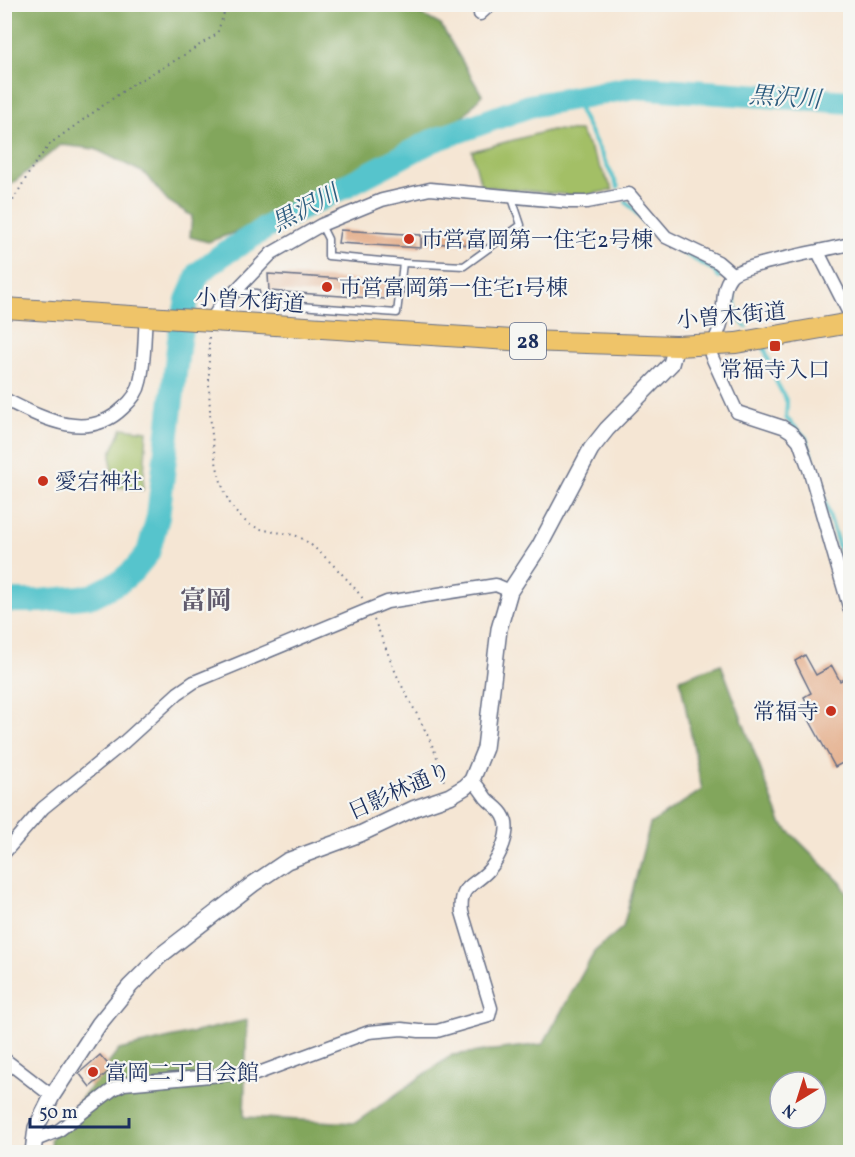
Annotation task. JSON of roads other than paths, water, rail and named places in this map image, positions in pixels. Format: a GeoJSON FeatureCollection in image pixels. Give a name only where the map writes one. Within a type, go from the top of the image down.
{"type":"FeatureCollection","features":[{"type":"Feature","properties":{"kind":"main road","name":"小曽木街道"},"geometry":{"type":"LineString","coordinates":[[4,308],[527,341],[676,346],[711,345],[774,338],[850,323]]}},
{"type":"Feature","properties":{"kind":"street"},"geometry":{"type":"LineString","coordinates":[[480,14],[491,4]]}},
{"type":"Feature","properties":{"kind":"street"},"geometry":{"type":"LineString","coordinates":[[208,321],[272,253],[321,225],[382,200],[430,189],[570,202],[629,194],[666,237],[718,262],[732,274]]}},
{"type":"Feature","properties":{"kind":"street"},"geometry":{"type":"LineString","coordinates":[[850,244],[751,267],[732,274],[725,286],[724,309],[720,326],[711,345],[715,368],[737,412],[783,427],[796,437],[803,449],[850,610]]}},
{"type":"Feature","properties":{"kind":"street"},"geometry":{"type":"LineString","coordinates":[[818,252],[850,315]]}},
{"type":"Feature","properties":{"kind":"street"},"geometry":{"type":"LineString","coordinates":[[4,399],[48,419],[71,426],[90,427],[105,422],[117,414],[135,395],[141,382],[153,318]]}},
{"type":"Feature","properties":{"kind":"street","name":"日影林通り"},"geometry":{"type":"LineString","coordinates":[[33,1147],[36,1128],[52,1096],[99,1024],[146,969],[177,942],[287,861],[360,834],[446,797],[465,787],[472,780],[485,747],[499,629],[510,591],[539,547],[591,448],[606,429],[671,364],[676,346]]}},
{"type":"Feature","properties":{"kind":"street"},"geometry":{"type":"LineString","coordinates":[[4,853],[43,808],[194,682],[387,602],[496,585],[510,591]]}},
{"type":"Feature","properties":{"kind":"street"},"geometry":{"type":"LineString","coordinates":[[33,1147],[124,1084],[232,1074],[256,1074],[369,1032],[402,1029],[437,1030],[489,1016],[490,1008],[462,912],[461,901],[467,888],[487,873],[498,855],[506,831],[506,822],[503,814],[472,780]]}},
{"type":"Feature","properties":{"kind":"street"},"geometry":{"type":"LineString","coordinates":[[4,1059],[52,1096]]}},
{"type":"Feature","properties":{"kind":"lane"},"geometry":{"type":"LineString","coordinates":[[321,225],[328,239],[328,256],[464,266],[521,225],[512,198]]}},
{"type":"Feature","properties":{"kind":"lane"},"geometry":{"type":"LineString","coordinates":[[233,292],[256,293],[257,303],[397,313],[403,263]]}},
{"type":"Feature","properties":{"kind":"waterway","name":"黒沢川"},"geometry":{"type":"LineString","coordinates":[[4,601],[40,601],[92,596],[121,581],[148,553],[158,517],[179,340],[187,300],[199,273],[222,255],[274,223],[432,141],[529,106],[635,87],[850,102]]}},
{"type":"Feature","properties":{"kind":"waterway"},"geometry":{"type":"LineString","coordinates":[[573,98],[618,187]]}},
{"type":"Feature","properties":{"kind":"waterway"},"geometry":{"type":"LineString","coordinates":[[626,202],[662,241],[713,270],[719,277]]}},
{"type":"Feature","properties":{"kind":"waterway"},"geometry":{"type":"LineString","coordinates":[[732,290],[739,319],[746,327]]}},
{"type":"Feature","properties":{"kind":"waterway"},"geometry":{"type":"LineString","coordinates":[[764,347],[776,381],[787,402],[786,418],[806,438],[850,584]]}},
{"type":"Feature","properties":{"kind":"place","name":"市営富岡第一住宅2号棟"},"geometry":{"type":"Point","coordinates":[409,239]}},
{"type":"Feature","properties":{"kind":"place","name":"市営富岡第一住宅1号棟"},"geometry":{"type":"Point","coordinates":[327,287]}},
{"type":"Feature","properties":{"kind":"place","name":"常福寺入口"},"geometry":{"type":"Point","coordinates":[775,346]}},
{"type":"Feature","properties":{"kind":"place","name":"愛宕神社"},"geometry":{"type":"Point","coordinates":[43,481]}},
{"type":"Feature","properties":{"kind":"place","name":"常福寺"},"geometry":{"type":"Point","coordinates":[831,711]}},
{"type":"Feature","properties":{"kind":"place","name":"富岡二丁目会館"},"geometry":{"type":"Point","coordinates":[93,1072]}},
{"type":"Feature","properties":{"kind":"district","name":"富岡"},"geometry":{"type":"Point","coordinates":[206,600]}}]}
